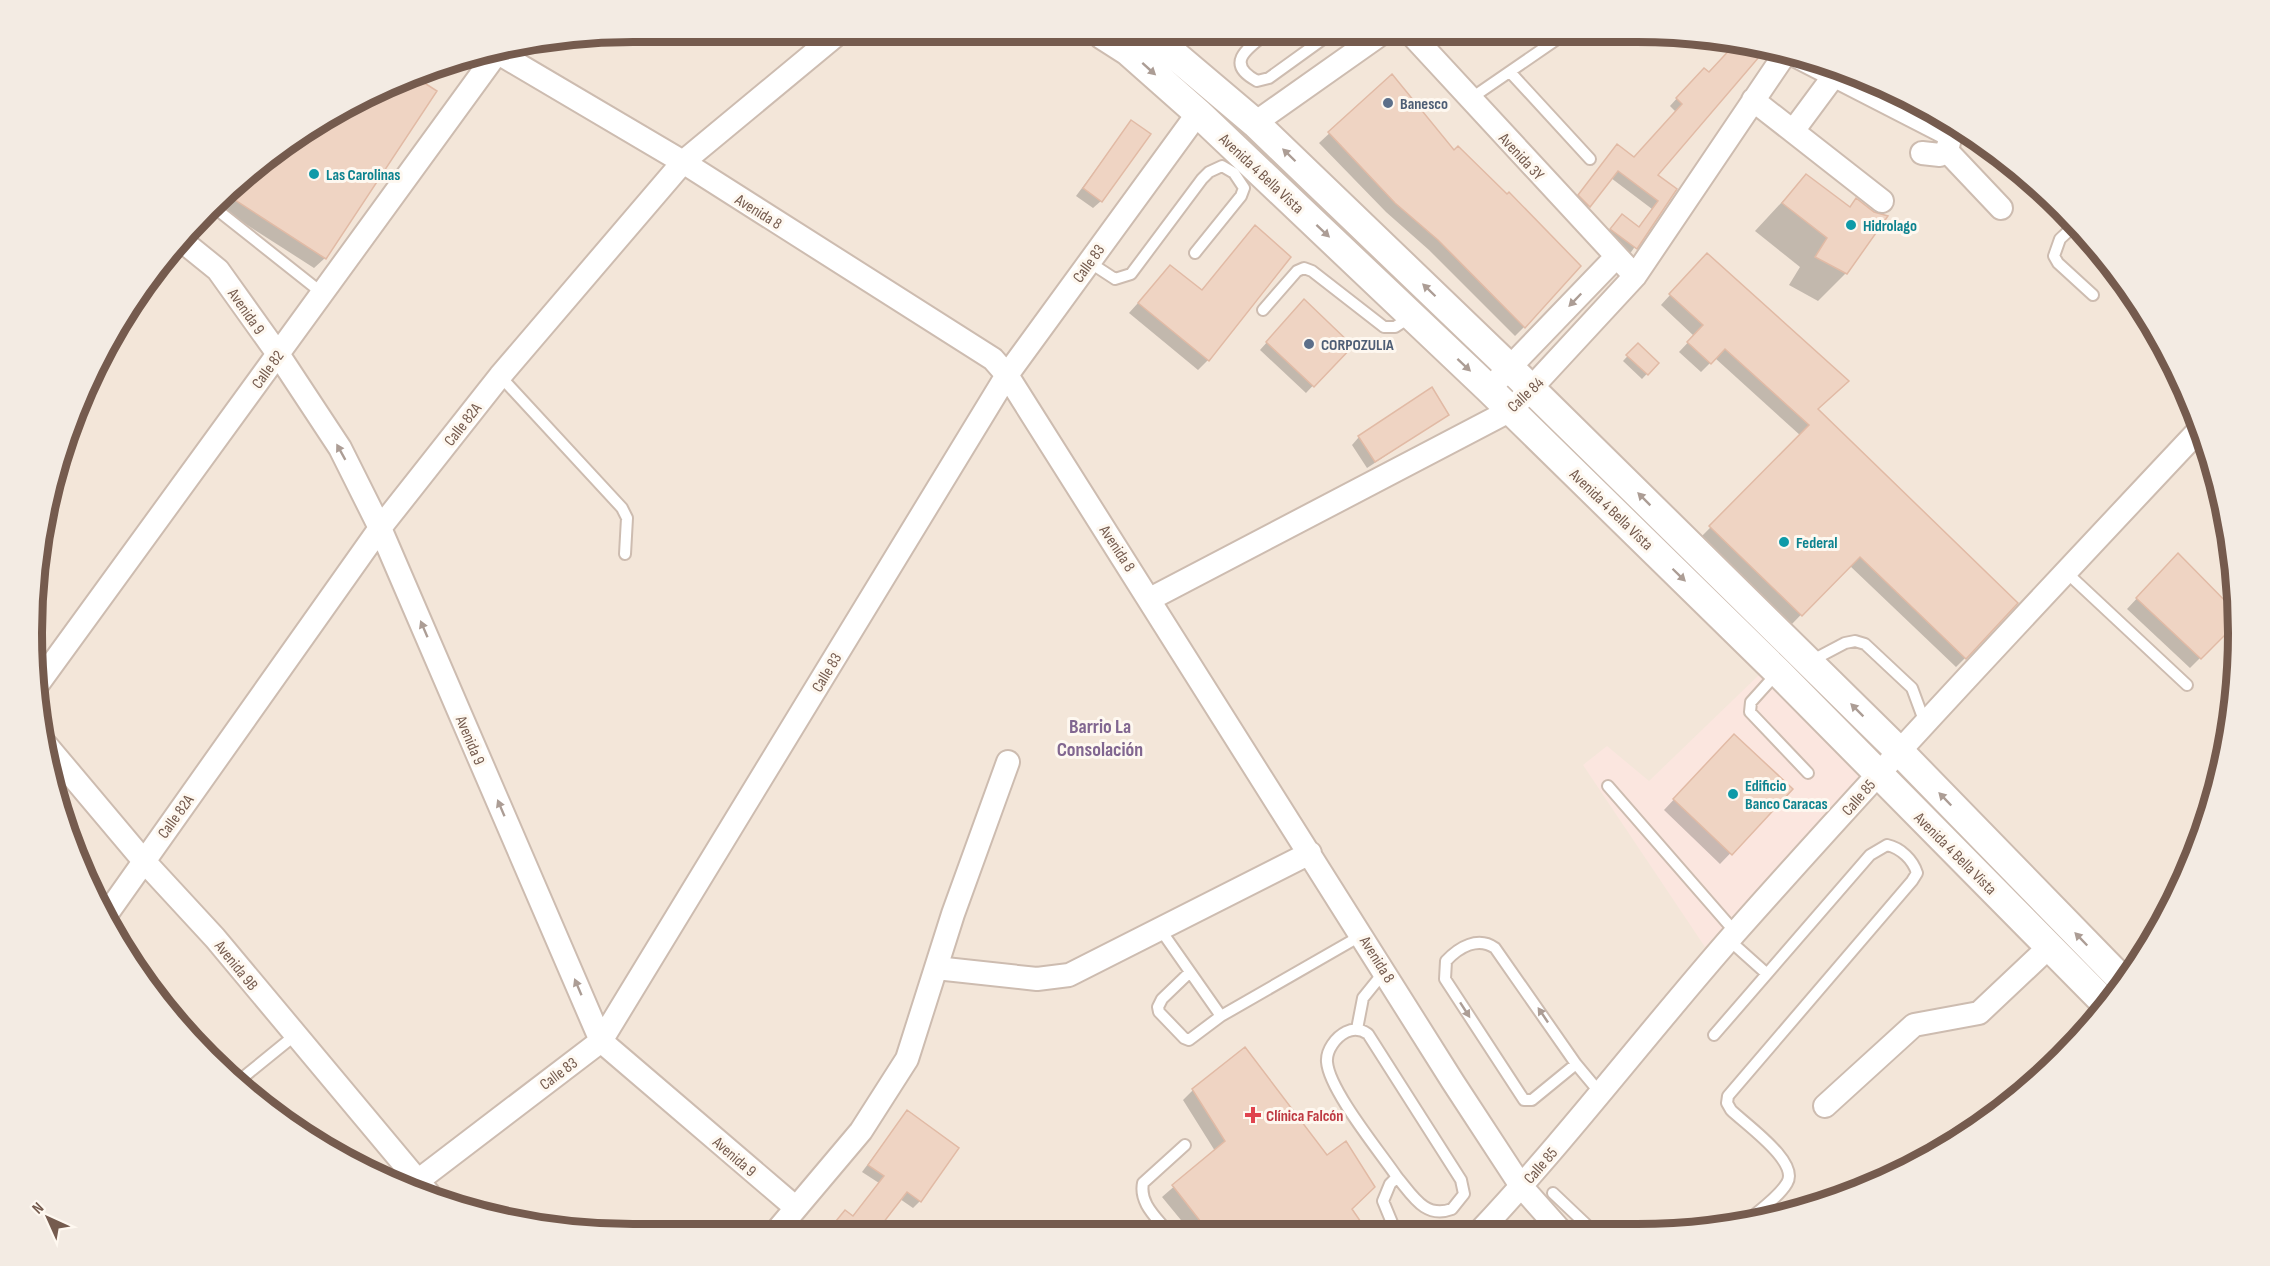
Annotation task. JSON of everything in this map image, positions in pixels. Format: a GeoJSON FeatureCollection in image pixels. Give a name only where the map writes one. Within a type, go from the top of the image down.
{"type":"FeatureCollection","features":[{"type":"Feature","properties":{"kind":"street","name":"Calle 82A"},"geometry":{"type":"LineString","coordinates":[[111,908],[380,528],[500,376],[683,162],[828,42]]}},
{"type":"Feature","properties":{"kind":"street","name":"Avenida 4 Bella Vista"},"geometry":{"type":"LineString","coordinates":[[1113,42],[1128,51],[1198,113],[1511,410],[1778,672],[2101,998]]}},
{"type":"Feature","properties":{"kind":"street","name":"Avenida 4 Bella Vista"},"geometry":{"type":"LineString","coordinates":[[1159,42],[1255,123],[1510,368],[1899,751],[2118,976]]}},
{"type":"Feature","properties":{"kind":"street"},"geometry":{"type":"LineString","coordinates":[[1255,123],[1370,42]]}},
{"type":"Feature","properties":{"kind":"street","name":"Avenida 3Y"},"geometry":{"type":"LineString","coordinates":[[1418,42],[1635,276]]}},
{"type":"Feature","properties":{"kind":"street","name":"Avenida 8"},"geometry":{"type":"LineString","coordinates":[[505,56],[683,162],[993,359],[1007,375],[1521,1186],[1555,1224]]}},
{"type":"Feature","properties":{"kind":"street","name":"Calle 82"},"geometry":{"type":"LineString","coordinates":[[43,676],[491,59]]}},
{"type":"Feature","properties":{"kind":"street","name":"Calle 84"},"geometry":{"type":"LineString","coordinates":[[1150,599],[1511,410],[1532,390],[1635,276],[1781,60]]}},
{"type":"Feature","properties":{"kind":"street"},"geometry":{"type":"LineString","coordinates":[[1825,72],[1946,133],[1950,145],[1947,151],[1934,156],[1922,153]]}},
{"type":"Feature","properties":{"kind":"street"},"geometry":{"type":"LineString","coordinates":[[1793,131],[1833,77]]}},
{"type":"Feature","properties":{"kind":"street"},"geometry":{"type":"LineString","coordinates":[[1753,100],[1882,201]]}},
{"type":"Feature","properties":{"kind":"street","name":"Calle 83"},"geometry":{"type":"LineString","coordinates":[[422,1185],[601,1041],[1007,375],[1198,113]]}},
{"type":"Feature","properties":{"kind":"street"},"geometry":{"type":"LineString","coordinates":[[1947,151],[2001,208]]}},
{"type":"Feature","properties":{"kind":"street","name":"Avenida 9"},"geometry":{"type":"LineString","coordinates":[[187,245],[218,270],[278,354],[340,448],[380,528],[601,1041],[795,1207]]}},
{"type":"Feature","properties":{"kind":"street","name":"Calle 84"},"geometry":{"type":"LineString","coordinates":[[1489,389],[1616,257]]}},
{"type":"Feature","properties":{"kind":"street","name":"Calle 85"},"geometry":{"type":"LineString","coordinates":[[1486,1224],[1602,1094],[1732,937],[1878,774],[2194,435]]}},
{"type":"Feature","properties":{"kind":"street","name":"Avenida 9B"},"geometry":{"type":"LineString","coordinates":[[55,755],[143,860],[215,938],[416,1183]]}},
{"type":"Feature","properties":{"kind":"street"},"geometry":{"type":"LineString","coordinates":[[782,1224],[861,1131],[907,1059],[936,968],[1008,762]]}},
{"type":"Feature","properties":{"kind":"street"},"geometry":{"type":"LineString","coordinates":[[936,968],[1052,979],[1068,975],[1310,853]]}},
{"type":"Feature","properties":{"kind":"street"},"geometry":{"type":"LineString","coordinates":[[1825,1106],[1914,1025],[1979,1013],[2049,947]]}},
{"type":"Feature","properties":{"kind":"lane"},"geometry":{"type":"LineString","coordinates":[[1256,42],[1244,51],[1240,58],[1240,66],[1248,76],[1257,81],[1269,78],[1319,42]]}},
{"type":"Feature","properties":{"kind":"lane"},"geometry":{"type":"LineString","coordinates":[[1470,100],[1553,42]]}},
{"type":"Feature","properties":{"kind":"lane"},"geometry":{"type":"LineString","coordinates":[[1510,72],[1590,159]]}},
{"type":"Feature","properties":{"kind":"lane"},"geometry":{"type":"LineString","coordinates":[[1088,262],[1115,279],[1131,274],[1202,179],[1209,172],[1222,166],[1234,173],[1244,188],[1241,196],[1195,253]]}},
{"type":"Feature","properties":{"kind":"lane"},"geometry":{"type":"LineString","coordinates":[[220,211],[322,293]]}},
{"type":"Feature","properties":{"kind":"lane"},"geometry":{"type":"LineString","coordinates":[[2069,230],[2060,239],[2054,256],[2058,263],[2093,295]]}},
{"type":"Feature","properties":{"kind":"lane"},"geometry":{"type":"LineString","coordinates":[[1263,310],[1297,271],[1304,268],[1312,271],[1384,327],[1395,327],[1412,316]]}},
{"type":"Feature","properties":{"kind":"lane"},"geometry":{"type":"LineString","coordinates":[[500,376],[622,508],[627,518],[625,554]]}},
{"type":"Feature","properties":{"kind":"lane"},"geometry":{"type":"LineString","coordinates":[[2066,572],[2187,685]]}},
{"type":"Feature","properties":{"kind":"lane"},"geometry":{"type":"LineString","coordinates":[[1809,662],[1845,643],[1855,641],[1865,644],[1912,688],[1925,723]]}},
{"type":"Feature","properties":{"kind":"lane"},"geometry":{"type":"LineString","coordinates":[[1778,672],[1750,702],[1750,712],[1808,773]]}},
{"type":"Feature","properties":{"kind":"lane"},"geometry":{"type":"LineString","coordinates":[[1608,786],[1732,937],[1767,974]]}},
{"type":"Feature","properties":{"kind":"lane"},"geometry":{"type":"LineString","coordinates":[[1714,1035],[1870,855],[1887,845],[1896,847],[1914,864],[1917,873],[1912,881],[1728,1096],[1727,1103],[1731,1110],[1783,1158],[1790,1172],[1787,1183],[1757,1212]]}},
{"type":"Feature","properties":{"kind":"lane"},"geometry":{"type":"LineString","coordinates":[[1160,929],[1221,1016]]}},
{"type":"Feature","properties":{"kind":"lane"},"geometry":{"type":"LineString","coordinates":[[1189,973],[1162,999],[1158,1007],[1159,1012],[1184,1038],[1189,1040],[1221,1016],[1362,934]]}},
{"type":"Feature","properties":{"kind":"lane"},"geometry":{"type":"LineString","coordinates":[[1576,1064],[1532,1100],[1524,1100],[1445,979],[1446,961],[1469,944],[1480,942],[1496,948],[1576,1064],[1602,1094]]}},
{"type":"Feature","properties":{"kind":"lane"},"geometry":{"type":"LineString","coordinates":[[1357,1029],[1364,998],[1385,970]]}},
{"type":"Feature","properties":{"kind":"lane"},"geometry":{"type":"LineString","coordinates":[[1357,1029],[1363,1031],[1371,1039],[1461,1180],[1464,1194],[1452,1209],[1431,1212],[1423,1207],[1397,1177],[1341,1095],[1328,1069],[1328,1054],[1332,1046],[1347,1032],[1357,1029]]}},
{"type":"Feature","properties":{"kind":"lane"},"geometry":{"type":"LineString","coordinates":[[243,1077],[294,1036]]}},
{"type":"Feature","properties":{"kind":"lane"},"geometry":{"type":"LineString","coordinates":[[1161,1224],[1144,1202],[1143,1183],[1185,1145]]}},
{"type":"Feature","properties":{"kind":"lane"},"geometry":{"type":"LineString","coordinates":[[1392,1224],[1383,1202],[1390,1184],[1397,1177]]}},
{"type":"Feature","properties":{"kind":"lane"},"geometry":{"type":"LineString","coordinates":[[1553,1193],[1586,1224]]}},
{"type":"Feature","properties":{"kind":"shaded area"},"geometry":{"type":"Polygon","coordinates":[[[594,43],[1676,43],[1752,53],[1827,73],[1863,87],[1933,121],[1997,164],[2027,189],[2055,215],[2106,273],[2149,338],[2167,372],[2197,443],[2208,480],[2217,518],[2227,594],[2227,672],[2223,710],[2217,748],[2197,823],[2167,894],[2149,928],[2106,993],[2055,1051],[1997,1102],[1965,1124],[1898,1163],[1827,1193],[1752,1213],[1714,1219],[1637,1224],[594,1223],[518,1213],[443,1193],[407,1179],[337,1145],[273,1102],[215,1051],[189,1023],[164,993],[121,928],[87,859],[73,823],[53,748],[43,672],[43,594],[53,518],[73,443],[87,407],[121,337],[164,273],[215,215],[243,189],[273,164],[337,121],[407,87],[443,73],[518,53],[594,43]]]}},
{"type":"Feature","properties":{"kind":"shaded area"},"geometry":{"type":"Polygon","coordinates":[[[1761,673],[1864,775],[1705,947],[1583,765],[1607,746],[1649,781],[1761,673]]]}},
{"type":"Feature","properties":{"kind":"building"},"geometry":{"type":"Polygon","coordinates":[[[1730,50],[1761,55],[1658,175],[1677,189],[1637,249],[1610,229],[1622,214],[1639,227],[1658,201],[1618,171],[1590,207],[1578,195],[1617,144],[1634,157],[1682,104],[1676,98],[1704,68],[1709,72],[1730,50]]]}},
{"type":"Feature","properties":{"kind":"building"},"geometry":{"type":"Polygon","coordinates":[[[1392,74],[1454,150],[1458,146],[1507,194],[1509,192],[1581,266],[1525,328],[1438,240],[1395,203],[1328,132],[1392,74]]]}},
{"type":"Feature","properties":{"kind":"building","name":"Las Carolinas"},"geometry":{"type":"Polygon","coordinates":[[[422,81],[437,91],[326,259],[233,199],[273,164],[337,121],[422,81]]]}},
{"type":"Feature","properties":{"kind":"building"},"geometry":{"type":"Polygon","coordinates":[[[1131,120],[1151,134],[1102,202],[1083,188],[1131,120]]]}},
{"type":"Feature","properties":{"kind":"building","name":"Hidrolago"},"geometry":{"type":"Polygon","coordinates":[[[1806,174],[1850,207],[1856,198],[1874,212],[1888,216],[1847,274],[1815,257],[1827,238],[1782,203],[1806,174]]]}},
{"type":"Feature","properties":{"kind":"building"},"geometry":{"type":"Polygon","coordinates":[[[1255,225],[1291,257],[1209,361],[1138,303],[1170,265],[1202,290],[1255,225]]]}},
{"type":"Feature","properties":{"kind":"building"},"geometry":{"type":"Polygon","coordinates":[[[1707,253],[1849,381],[1818,409],[2018,603],[1966,659],[1860,557],[1802,616],[1709,526],[1809,425],[1725,349],[1711,364],[1687,342],[1703,325],[1669,294],[1707,253]]]}},
{"type":"Feature","properties":{"kind":"building","name":"CORPOZULIA"},"geometry":{"type":"Polygon","coordinates":[[[1304,299],[1353,346],[1314,387],[1266,342],[1304,299]]]}},
{"type":"Feature","properties":{"kind":"building"},"geometry":{"type":"Polygon","coordinates":[[[1638,343],[1659,363],[1648,375],[1626,355],[1638,343]]]}},
{"type":"Feature","properties":{"kind":"building"},"geometry":{"type":"Polygon","coordinates":[[[1432,387],[1449,415],[1375,462],[1358,436],[1432,387]]]}},
{"type":"Feature","properties":{"kind":"building"},"geometry":{"type":"Polygon","coordinates":[[[2178,553],[2227,603],[2228,632],[2201,659],[2136,598],[2178,553]]]}},
{"type":"Feature","properties":{"kind":"building","name":"Edificio Banco Caracas"},"geometry":{"type":"Polygon","coordinates":[[[1734,734],[1793,789],[1732,855],[1673,799],[1734,734]]]}},
{"type":"Feature","properties":{"kind":"building","name":"Clínica Falcón"},"geometry":{"type":"Polygon","coordinates":[[[1245,1047],[1327,1155],[1346,1141],[1375,1187],[1352,1209],[1362,1224],[1203,1224],[1172,1185],[1225,1141],[1192,1089],[1245,1047]]]}},
{"type":"Feature","properties":{"kind":"building"},"geometry":{"type":"Polygon","coordinates":[[[907,1110],[959,1148],[921,1202],[907,1192],[882,1224],[834,1224],[845,1210],[853,1216],[884,1176],[868,1165],[907,1110]]]}},
{"type":"Feature","properties":{"kind":"place","name":"Banesco"},"geometry":{"type":"Point","coordinates":[1388,103]}},
{"type":"Feature","properties":{"kind":"place","name":"Las Carolinas"},"geometry":{"type":"Point","coordinates":[314,174]}},
{"type":"Feature","properties":{"kind":"place","name":"Hidrolago"},"geometry":{"type":"Point","coordinates":[1851,225]}},
{"type":"Feature","properties":{"kind":"place","name":"CORPOZULIA"},"geometry":{"type":"Point","coordinates":[1309,344]}},
{"type":"Feature","properties":{"kind":"place","name":"Federal"},"geometry":{"type":"Point","coordinates":[1784,542]}},
{"type":"Feature","properties":{"kind":"place","name":"Edificio Banco Caracas"},"geometry":{"type":"Point","coordinates":[1733,794]}},
{"type":"Feature","properties":{"kind":"place","name":"Clínica Falcón"},"geometry":{"type":"Point","coordinates":[1253,1115]}},
{"type":"Feature","properties":{"kind":"district","name":"Barrio La Consolación"},"geometry":{"type":"Point","coordinates":[1100,738]}}]}
